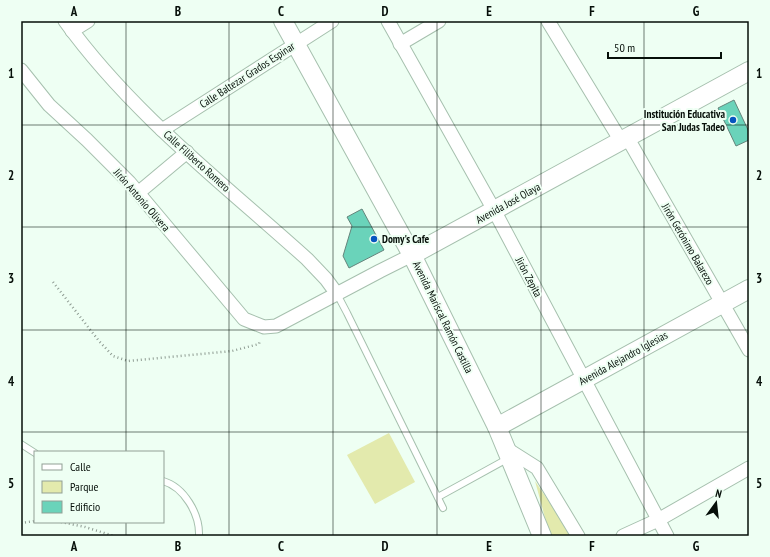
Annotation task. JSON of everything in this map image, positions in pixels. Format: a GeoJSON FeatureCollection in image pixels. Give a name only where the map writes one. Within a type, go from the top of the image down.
{"type":"FeatureCollection","features":[{"type":"Feature","properties":{"kind":"street"},"geometry":{"type":"LineString","coordinates":[[68,26],[88,21]]}},
{"type":"Feature","properties":{"kind":"street","name":"Avenida Mariscal Ramón Castilla"},"geometry":{"type":"LineString","coordinates":[[283,21],[412,255],[497,427],[542,536]]}},
{"type":"Feature","properties":{"kind":"street","name":"Calle Baltezar Grados Espinar"},"geometry":{"type":"LineString","coordinates":[[162,130],[332,21]]}},
{"type":"Feature","properties":{"kind":"street","name":"Jirón Zepita"},"geometry":{"type":"LineString","coordinates":[[388,21],[494,210],[667,536]]}},
{"type":"Feature","properties":{"kind":"street"},"geometry":{"type":"LineString","coordinates":[[400,44],[439,21]]}},
{"type":"Feature","properties":{"kind":"street","name":"Jirón Gerónimo Balarezo"},"geometry":{"type":"LineString","coordinates":[[548,21],[624,139],[749,350]]}},
{"type":"Feature","properties":{"kind":"street","name":"Calle Filiberto Romero"},"geometry":{"type":"LineString","coordinates":[[68,26],[117,85],[162,130],[307,259],[326,279],[337,294]]}},
{"type":"Feature","properties":{"kind":"street","name":"Jirón Antonio Olivera"},"geometry":{"type":"LineString","coordinates":[[21,70],[49,105],[129,182],[244,319],[264,327]]}},
{"type":"Feature","properties":{"kind":"street","name":"Avenida José Olaya"},"geometry":{"type":"LineString","coordinates":[[264,327],[276,326],[412,255],[749,71]]}},
{"type":"Feature","properties":{"kind":"street"},"geometry":{"type":"LineString","coordinates":[[138,193],[187,152]]}},
{"type":"Feature","properties":{"kind":"street","name":"Avenida Alejandro Iglesias"},"geometry":{"type":"LineString","coordinates":[[497,427],[749,289]]}},
{"type":"Feature","properties":{"kind":"street"},"geometry":{"type":"LineString","coordinates":[[508,453],[537,468],[578,536]]}},
{"type":"Feature","properties":{"kind":"street"},"geometry":{"type":"LineString","coordinates":[[623,536],[658,520],[749,468]]}},
{"type":"Feature","properties":{"kind":"lane"},"geometry":{"type":"LineString","coordinates":[[337,294],[443,508]]}},
{"type":"Feature","properties":{"kind":"lane"},"geometry":{"type":"LineString","coordinates":[[21,444],[34,452]]}},
{"type":"Feature","properties":{"kind":"lane"},"geometry":{"type":"LineString","coordinates":[[438,497],[508,453]]}},
{"type":"Feature","properties":{"kind":"lane"},"geometry":{"type":"LineString","coordinates":[[164,481],[181,490],[189,501],[199,531],[199,536]]}},
{"type":"Feature","properties":{"kind":"path"},"geometry":{"type":"LineString","coordinates":[[53,282],[99,341],[113,356],[128,361],[232,351],[260,344],[264,327]]}},
{"type":"Feature","properties":{"kind":"path"},"geometry":{"type":"LineString","coordinates":[[21,523],[34,521]]}},
{"type":"Feature","properties":{"kind":"path"},"geometry":{"type":"LineString","coordinates":[[66,523],[114,536]]}},
{"type":"Feature","properties":{"kind":"green space"},"geometry":{"type":"Polygon","coordinates":[[[389,433],[415,482],[375,504],[347,455],[389,433]]]}},
{"type":"Feature","properties":{"kind":"green space"},"geometry":{"type":"Polygon","coordinates":[[[535,481],[572,536],[550,536],[535,481]]]}},
{"type":"Feature","properties":{"kind":"building","name":"Institución Educativa San Judas Tadeo"},"geometry":{"type":"Polygon","coordinates":[[[734,100],[749,132],[749,140],[736,146],[718,108],[734,100]]]}},
{"type":"Feature","properties":{"kind":"building"},"geometry":{"type":"Polygon","coordinates":[[[362,209],[384,250],[349,268],[343,256],[352,226],[347,217],[362,209]]]}},
{"type":"Feature","properties":{"kind":"place","name":"Institución Educativa San Judas Tadeo"},"geometry":{"type":"Point","coordinates":[733,120]}},
{"type":"Feature","properties":{"kind":"place","name":"Domy's Cafe"},"geometry":{"type":"Point","coordinates":[374,239]}}]}
